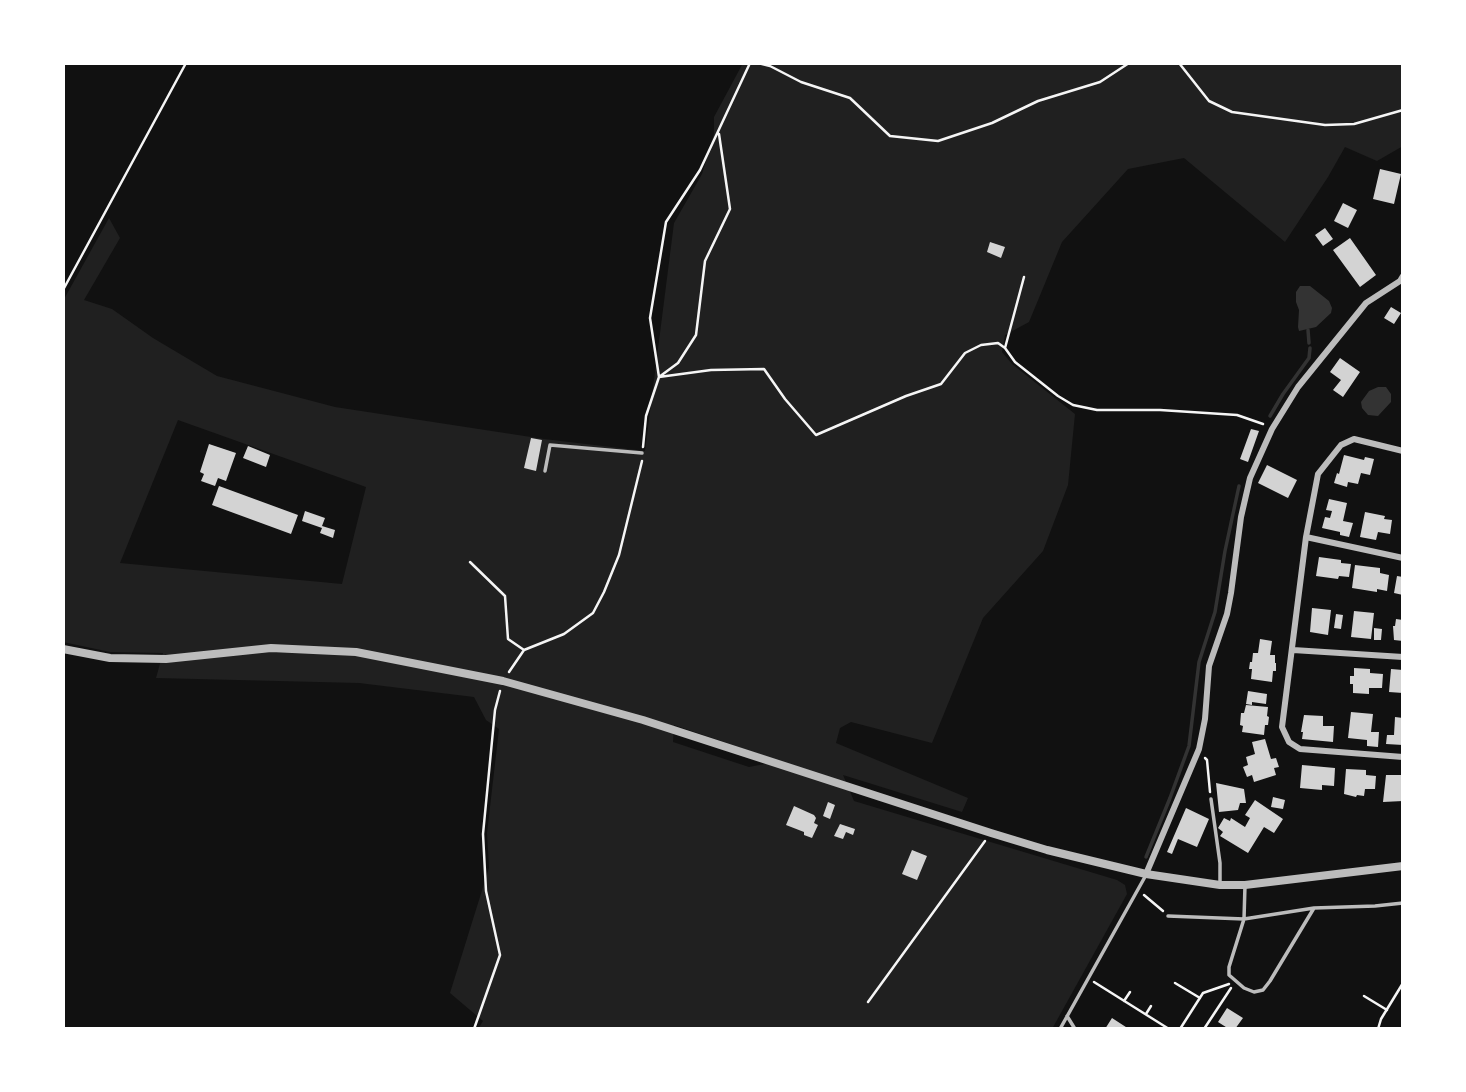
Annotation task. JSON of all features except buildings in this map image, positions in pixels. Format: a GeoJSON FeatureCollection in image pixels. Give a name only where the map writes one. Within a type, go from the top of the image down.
{"type":"FeatureCollection","features":[{"type":"Feature","properties":{"kind":"street"},"geometry":{"type":"LineString","coordinates":[[1146,874],[1199,749],[1205,719],[1209,666],[1227,614],[1241,517],[1250,478],[1272,429],[1298,387],[1366,303],[1400,281],[1403,276]]}},
{"type":"Feature","properties":{"kind":"street"},"geometry":{"type":"LineString","coordinates":[[1403,451],[1354,439],[1341,445],[1318,474],[1306,537],[1282,727],[1289,742],[1300,749],[1403,757]]}},
{"type":"Feature","properties":{"kind":"street"},"geometry":{"type":"LineString","coordinates":[[1306,537],[1403,558]]}},
{"type":"Feature","properties":{"kind":"street"},"geometry":{"type":"LineString","coordinates":[[63,649],[110,658],[166,659],[271,648],[356,652],[503,681],[642,720],[1047,850],[1146,874],[1245,885],[1403,866]]}},
{"type":"Feature","properties":{"kind":"street"},"geometry":{"type":"LineString","coordinates":[[1293,650],[1403,657]]}},
{"type":"Feature","properties":{"kind":"lane"},"geometry":{"type":"LineString","coordinates":[[545,471],[550,444],[642,453]]}},
{"type":"Feature","properties":{"kind":"lane"},"geometry":{"type":"LineString","coordinates":[[1210,799],[1220,863],[1220,884]]}},
{"type":"Feature","properties":{"kind":"lane"},"geometry":{"type":"LineString","coordinates":[[1060,1029],[1146,874]]}},
{"type":"Feature","properties":{"kind":"lane"},"geometry":{"type":"LineString","coordinates":[[1245,885],[1244,919],[1229,975],[1235,982],[1254,992],[1263,990],[1270,981],[1314,908]]}},
{"type":"Feature","properties":{"kind":"lane"},"geometry":{"type":"LineString","coordinates":[[1168,916],[1244,919],[1314,908],[1403,903]]}},
{"type":"Feature","properties":{"kind":"lane"},"geometry":{"type":"LineString","coordinates":[[1068,1016],[1076,1029]]}},
{"type":"Feature","properties":{"kind":"path"},"geometry":{"type":"LineString","coordinates":[[63,290],[186,63]]}},
{"type":"Feature","properties":{"kind":"path"},"geometry":{"type":"LineString","coordinates":[[474,1029],[500,955],[486,891],[483,834],[495,710],[503,681],[524,650],[564,634],[593,613],[619,555],[641,469],[646,416],[659,377],[650,318],[666,222],[700,170],[750,63]]}},
{"type":"Feature","properties":{"kind":"path"},"geometry":{"type":"LineString","coordinates":[[758,63],[770,66],[801,82],[850,98],[890,136],[938,141],[992,123],[1038,101],[1100,82],[1129,63]]}},
{"type":"Feature","properties":{"kind":"path"},"geometry":{"type":"LineString","coordinates":[[1179,63],[1209,101],[1232,112],[1325,125],[1354,124],[1403,110]]}},
{"type":"Feature","properties":{"kind":"path"},"geometry":{"type":"LineString","coordinates":[[659,377],[678,363],[696,335],[705,261],[730,209],[718,132]]}},
{"type":"Feature","properties":{"kind":"path"},"geometry":{"type":"LineString","coordinates":[[1005,348],[1024,277]]}},
{"type":"Feature","properties":{"kind":"path"},"geometry":{"type":"LineString","coordinates":[[659,377],[711,370],[764,369],[816,435],[906,396],[941,384],[965,353],[981,345],[998,343],[1015,362],[1073,405],[1097,410],[1160,410],[1237,415],[1272,429]]}},
{"type":"Feature","properties":{"kind":"path"},"geometry":{"type":"LineString","coordinates":[[470,562],[505,596],[508,639],[524,650]]}},
{"type":"Feature","properties":{"kind":"path"},"geometry":{"type":"LineString","coordinates":[[1199,749],[1206,760],[1210,799]]}},
{"type":"Feature","properties":{"kind":"path"},"geometry":{"type":"LineString","coordinates":[[868,1002],[991,833]]}},
{"type":"Feature","properties":{"kind":"path"},"geometry":{"type":"LineString","coordinates":[[1138,890],[1168,916]]}},
{"type":"Feature","properties":{"kind":"path"},"geometry":{"type":"LineString","coordinates":[[1088,978],[1169,1029]]}},
{"type":"Feature","properties":{"kind":"path"},"geometry":{"type":"LineString","coordinates":[[1180,1029],[1203,993],[1235,982]]}},
{"type":"Feature","properties":{"kind":"path"},"geometry":{"type":"LineString","coordinates":[[1204,1029],[1235,982]]}},
{"type":"Feature","properties":{"kind":"path"},"geometry":{"type":"LineString","coordinates":[[1174,983],[1200,998]]}},
{"type":"Feature","properties":{"kind":"path"},"geometry":{"type":"LineString","coordinates":[[1378,1029],[1381,1019],[1403,983]]}},
{"type":"Feature","properties":{"kind":"path"},"geometry":{"type":"LineString","coordinates":[[1124,1001],[1130,992]]}},
{"type":"Feature","properties":{"kind":"path"},"geometry":{"type":"LineString","coordinates":[[1364,996],[1387,1010]]}},
{"type":"Feature","properties":{"kind":"path"},"geometry":{"type":"LineString","coordinates":[[1146,1014],[1151,1006]]}},
{"type":"Feature","properties":{"kind":"shaded area"},"geometry":{"type":"Polygon","coordinates":[[[743,63],[1403,63],[1403,146],[1377,161],[1345,147],[1285,242],[1184,158],[1128,169],[1062,242],[1029,322],[1005,335],[1002,352],[1012,364],[1075,414],[1068,485],[1043,551],[983,618],[932,743],[851,722],[840,728],[836,743],[968,798],[962,812],[843,775],[854,801],[1117,880],[1125,885],[1127,894],[1052,1029],[478,1029],[483,1021],[450,993],[489,868],[487,833],[499,729],[486,720],[474,697],[359,683],[156,678],[163,653],[110,652],[63,642],[63,301],[109,218],[120,238],[84,300],[112,309],[153,338],[217,376],[335,407],[544,439],[645,451],[674,223],[702,174],[714,134],[714,117],[743,63]],[[178,420],[120,563],[342,584],[366,487],[178,420]],[[674,725],[673,742],[749,767],[780,761],[674,725]]]}},
{"type":"Feature","properties":{"kind":"shaded area"},"geometry":{"type":"Polygon","coordinates":[[[1300,286],[1310,286],[1329,301],[1332,308],[1331,313],[1316,327],[1299,331],[1296,292],[1300,286]]]}},
{"type":"Feature","properties":{"kind":"shaded area"},"geometry":{"type":"Polygon","coordinates":[[[1386,387],[1391,394],[1391,402],[1378,416],[1368,415],[1361,402],[1369,391],[1386,387]]]}},
{"type":"Feature","properties":{"kind":"waterway"},"geometry":{"type":"LineString","coordinates":[[1308,330],[1309,343]]}},
{"type":"Feature","properties":{"kind":"waterway"},"geometry":{"type":"LineString","coordinates":[[1270,416],[1309,358],[1310,348]]}},
{"type":"Feature","properties":{"kind":"waterway"},"geometry":{"type":"LineString","coordinates":[[1146,857],[1189,746],[1199,662],[1215,612],[1239,486]]}}]}
